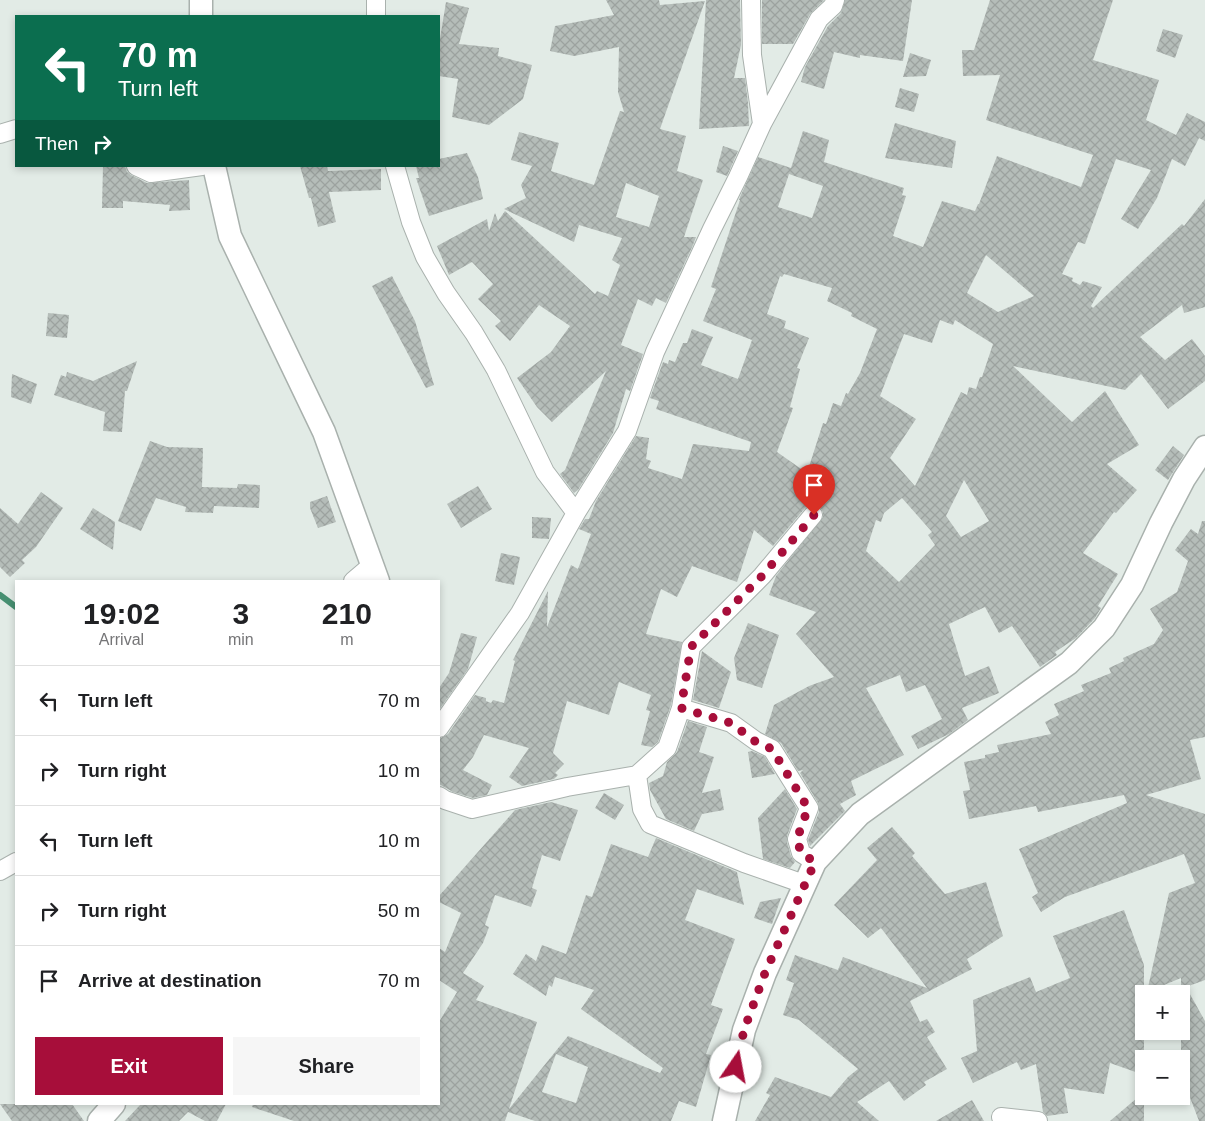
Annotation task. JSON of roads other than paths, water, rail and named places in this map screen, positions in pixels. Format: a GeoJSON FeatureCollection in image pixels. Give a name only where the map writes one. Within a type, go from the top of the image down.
{"type":"FeatureCollection","features":[{"type":"Feature","properties":{"kind":"street"},"geometry":{"type":"LineString","coordinates":[[201,0],[202,15]]}},
{"type":"Feature","properties":{"kind":"street"},"geometry":{"type":"LineString","coordinates":[[376,0],[376,15]]}},
{"type":"Feature","properties":{"kind":"street"},"geometry":{"type":"LineString","coordinates":[[752,0],[752,55],[762,124]]}},
{"type":"Feature","properties":{"kind":"street"},"geometry":{"type":"LineString","coordinates":[[440,727],[520,613],[576,513],[627,431],[655,352],[762,124],[819,19],[833,6],[835,0]]}},
{"type":"Feature","properties":{"kind":"street"},"geometry":{"type":"LineString","coordinates":[[0,134],[15,128]]}},
{"type":"Feature","properties":{"kind":"street"},"geometry":{"type":"LineString","coordinates":[[138,167],[151,173],[195,167]]}},
{"type":"Feature","properties":{"kind":"street"},"geometry":{"type":"LineString","coordinates":[[214,167],[230,236],[324,432],[375,573],[356,580]]}},
{"type":"Feature","properties":{"kind":"street"},"geometry":{"type":"LineString","coordinates":[[395,167],[411,222],[425,257],[496,370],[544,472],[576,513]]}},
{"type":"Feature","properties":{"kind":"street"},"geometry":{"type":"LineString","coordinates":[[724,1121],[744,1030],[765,973],[815,862],[860,814],[1069,663],[1104,628],[1132,585],[1184,479],[1205,447]]}},
{"type":"Feature","properties":{"kind":"street"},"geometry":{"type":"LineString","coordinates":[[440,797],[472,809],[567,787],[637,775],[667,748],[681,708],[691,647],[762,576],[814,515]]}},
{"type":"Feature","properties":{"kind":"street"},"geometry":{"type":"LineString","coordinates":[[681,708],[731,723],[756,742],[772,749],[808,808],[797,839],[801,853],[815,862]]}},
{"type":"Feature","properties":{"kind":"street"},"geometry":{"type":"LineString","coordinates":[[637,775],[642,809],[650,824],[744,863],[804,884]]}},
{"type":"Feature","properties":{"kind":"street"},"geometry":{"type":"LineString","coordinates":[[0,871],[15,863]]}},
{"type":"Feature","properties":{"kind":"street"},"geometry":{"type":"LineString","coordinates":[[1002,1117],[1038,1121]]}},
{"type":"Feature","properties":{"kind":"waterway"},"geometry":{"type":"LineString","coordinates":[[0,595],[15,606]]}}]}
